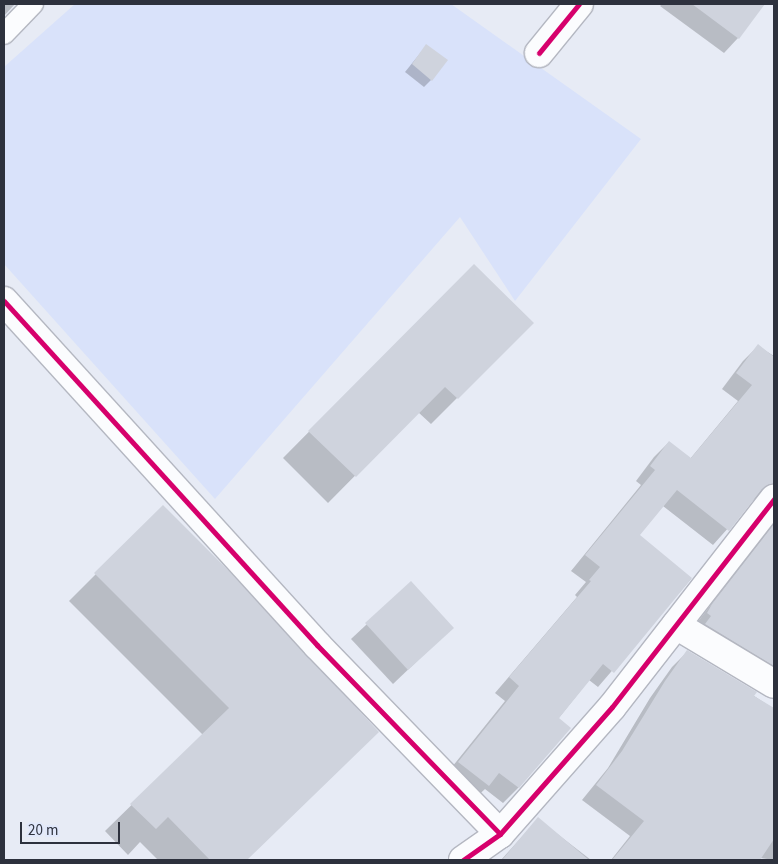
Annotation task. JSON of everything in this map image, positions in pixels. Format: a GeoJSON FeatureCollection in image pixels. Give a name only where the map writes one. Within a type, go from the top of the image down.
{"type":"FeatureCollection","features":[{"type":"Feature","properties":{"kind":"street"},"geometry":{"type":"LineString","coordinates":[[538,54],[579,4]]}},
{"type":"Feature","properties":{"kind":"street"},"geometry":{"type":"LineString","coordinates":[[4,301],[317,645],[500,834]]}},
{"type":"Feature","properties":{"kind":"street"},"geometry":{"type":"LineString","coordinates":[[463,860],[500,834],[612,707],[774,499]]}},
{"type":"Feature","properties":{"kind":"street"},"geometry":{"type":"LineString","coordinates":[[676,625],[774,684]]}},
{"type":"Feature","properties":{"kind":"lane"},"geometry":{"type":"LineString","coordinates":[[4,34],[33,4]]}},
{"type":"Feature","properties":{"kind":"shaded area"},"geometry":{"type":"Polygon","coordinates":[[[75,4],[451,4],[641,139],[515,301],[460,217],[215,499],[4,264],[4,67],[75,4]]]}},
{"type":"Feature","properties":{"kind":"building"},"geometry":{"type":"Polygon","coordinates":[[[692,4],[765,4],[739,39],[692,4]]]}},
{"type":"Feature","properties":{"kind":"building"},"geometry":{"type":"Polygon","coordinates":[[[426,44],[448,60],[432,81],[412,64],[426,44]]]}},
{"type":"Feature","properties":{"kind":"building"},"geometry":{"type":"Polygon","coordinates":[[[474,264],[534,323],[458,399],[445,387],[356,477],[308,431],[474,264]]]}},
{"type":"Feature","properties":{"kind":"building"},"geometry":{"type":"Polygon","coordinates":[[[758,344],[774,357],[774,484],[762,489],[729,531],[677,490],[640,535],[692,578],[614,673],[603,664],[559,718],[571,728],[519,788],[499,773],[489,786],[458,762],[519,686],[509,677],[591,581],[589,580],[600,567],[585,555],[655,470],[650,466],[669,441],[691,458],[752,385],[736,373],[758,344]]]}},
{"type":"Feature","properties":{"kind":"building"},"geometry":{"type":"Polygon","coordinates":[[[163,505],[227,569],[379,732],[247,860],[210,860],[168,817],[156,829],[130,804],[229,708],[94,573],[163,505]]]}},
{"type":"Feature","properties":{"kind":"building"},"geometry":{"type":"Polygon","coordinates":[[[774,524],[774,666],[705,624],[711,616],[707,613],[712,604],[774,524]]]}},
{"type":"Feature","properties":{"kind":"building"},"geometry":{"type":"Polygon","coordinates":[[[411,581],[454,628],[408,670],[365,623],[411,581]]]}},
{"type":"Feature","properties":{"kind":"building"},"geometry":{"type":"Polygon","coordinates":[[[687,650],[757,692],[754,696],[774,708],[774,839],[760,860],[612,860],[644,821],[596,785],[622,751],[665,681],[687,650]]]}},
{"type":"Feature","properties":{"kind":"building"},"geometry":{"type":"Polygon","coordinates":[[[538,817],[589,860],[502,860],[538,817]]]}},
{"type":"Feature","properties":{"kind":"cycle path"},"geometry":{"type":"LineString","coordinates":[[539,53],[579,4]]}},
{"type":"Feature","properties":{"kind":"cycle path"},"geometry":{"type":"LineString","coordinates":[[4,301],[317,645],[500,834]]}},
{"type":"Feature","properties":{"kind":"cycle path"},"geometry":{"type":"LineString","coordinates":[[463,860],[500,834],[612,707],[774,499]]}}]}
